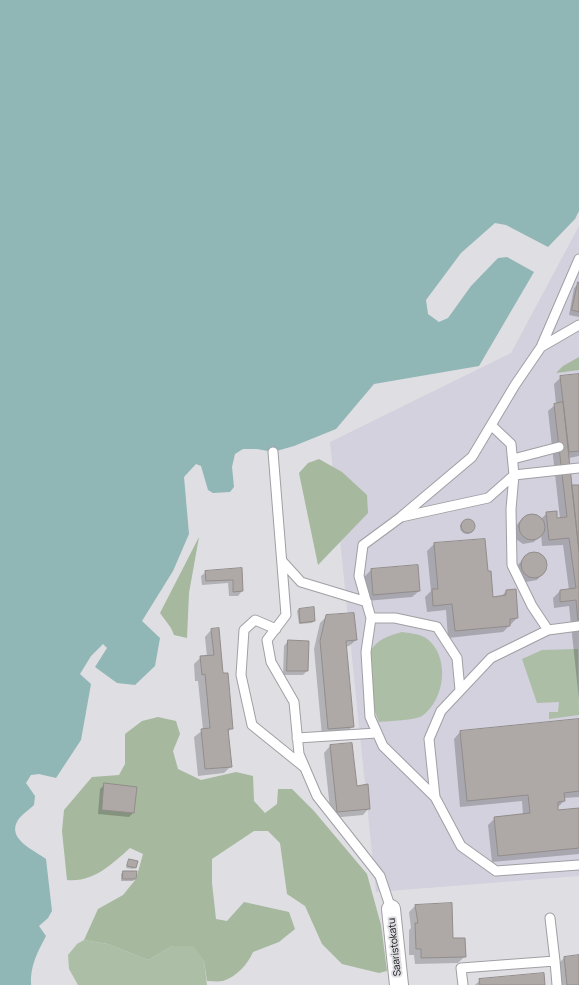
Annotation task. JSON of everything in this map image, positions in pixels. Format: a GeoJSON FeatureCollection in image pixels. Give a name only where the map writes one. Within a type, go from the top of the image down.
{"type":"FeatureCollection","features":[{"type":"Feature","properties":{"kind":"street","name":"Saaristokatu"},"geometry":{"type":"LineString","coordinates":[[391,909],[399,985]]}},
{"type":"Feature","properties":{"kind":"lane"},"geometry":{"type":"LineString","coordinates":[[579,259],[542,347],[515,385],[472,457],[401,517],[363,545],[359,576],[371,618],[366,652],[370,717],[382,746],[435,797],[461,846],[496,871],[579,865]]}},
{"type":"Feature","properties":{"kind":"lane"},"geometry":{"type":"LineString","coordinates":[[542,347],[579,325]]}},
{"type":"Feature","properties":{"kind":"lane"},"geometry":{"type":"LineString","coordinates":[[491,425],[512,444],[514,475],[511,509],[512,565],[532,606],[548,630]]}},
{"type":"Feature","properties":{"kind":"lane"},"geometry":{"type":"LineString","coordinates":[[513,459],[559,447]]}},
{"type":"Feature","properties":{"kind":"lane"},"geometry":{"type":"LineString","coordinates":[[273,452],[286,615],[267,640],[271,662],[294,702],[299,754],[317,796],[380,876],[391,909]]}},
{"type":"Feature","properties":{"kind":"lane"},"geometry":{"type":"LineString","coordinates":[[401,517],[488,498],[514,475],[579,468]]}},
{"type":"Feature","properties":{"kind":"lane"},"geometry":{"type":"LineString","coordinates":[[282,561],[301,582],[367,602]]}},
{"type":"Feature","properties":{"kind":"lane"},"geometry":{"type":"LineString","coordinates":[[371,618],[395,618],[437,627],[457,658],[460,690]]}},
{"type":"Feature","properties":{"kind":"lane"},"geometry":{"type":"LineString","coordinates":[[276,629],[255,620],[244,630],[240,675],[252,725],[305,769]]}},
{"type":"Feature","properties":{"kind":"lane"},"geometry":{"type":"LineString","coordinates":[[435,797],[429,739],[441,711],[491,658],[548,630],[579,626]]}},
{"type":"Feature","properties":{"kind":"lane"},"geometry":{"type":"LineString","coordinates":[[297,738],[377,733]]}},
{"type":"Feature","properties":{"kind":"lane"},"geometry":{"type":"LineString","coordinates":[[550,918],[557,985]]}},
{"type":"Feature","properties":{"kind":"lane"},"geometry":{"type":"LineString","coordinates":[[463,985],[461,968],[555,961]]}},
{"type":"Feature","properties":{"kind":"shaded area"},"geometry":{"type":"Polygon","coordinates":[[[579,226],[579,876],[376,892],[330,442],[511,353],[579,226]]]}},
{"type":"Feature","properties":{"kind":"green space"},"geometry":{"type":"Polygon","coordinates":[[[579,357],[579,370],[556,373],[563,366],[579,357]]]}},
{"type":"Feature","properties":{"kind":"green space"},"geometry":{"type":"Polygon","coordinates":[[[319,459],[342,472],[367,495],[368,513],[318,565],[299,473],[308,463],[319,459]]]}},
{"type":"Feature","properties":{"kind":"green space"},"geometry":{"type":"Polygon","coordinates":[[[199,537],[189,593],[187,638],[174,635],[171,628],[160,613],[199,537]]]}},
{"type":"Feature","properties":{"kind":"green space"},"geometry":{"type":"Polygon","coordinates":[[[402,632],[424,637],[434,646],[439,655],[442,666],[440,688],[436,699],[422,716],[379,722],[373,707],[370,652],[380,641],[402,632]]]}},
{"type":"Feature","properties":{"kind":"green space"},"geometry":{"type":"Polygon","coordinates":[[[578,649],[579,715],[549,719],[549,712],[558,712],[559,702],[537,703],[522,659],[542,650],[578,649]]]}},
{"type":"Feature","properties":{"kind":"green space"},"geometry":{"type":"Polygon","coordinates":[[[158,717],[176,721],[180,734],[173,751],[178,769],[201,780],[236,772],[253,776],[254,801],[265,813],[277,804],[278,789],[292,789],[314,811],[367,874],[381,925],[387,971],[379,973],[342,964],[322,944],[305,906],[287,894],[280,843],[268,831],[254,831],[212,859],[212,883],[216,919],[227,921],[244,902],[289,912],[295,929],[279,942],[253,952],[245,965],[228,979],[223,981],[207,981],[204,961],[194,946],[172,946],[148,960],[108,944],[84,940],[98,909],[123,895],[136,879],[143,854],[130,848],[102,871],[85,879],[67,880],[62,831],[64,810],[92,777],[119,775],[125,764],[125,734],[142,721],[158,717]]]}},
{"type":"Feature","properties":{"kind":"green space"},"geometry":{"type":"Polygon","coordinates":[[[84,940],[108,944],[148,960],[172,946],[195,946],[204,961],[207,985],[78,985],[69,969],[68,955],[77,944],[84,940]]]}},
{"type":"Feature","properties":{"kind":"water"},"geometry":{"type":"Polygon","coordinates":[[[0,0],[579,0],[579,211],[575,219],[548,247],[506,225],[495,223],[461,253],[426,300],[428,314],[439,322],[448,318],[471,286],[498,258],[507,257],[534,272],[479,366],[374,384],[336,429],[294,446],[273,452],[257,449],[243,449],[235,454],[232,467],[234,487],[230,492],[213,493],[208,490],[201,466],[196,464],[184,477],[189,534],[173,571],[142,621],[160,638],[155,666],[135,685],[117,683],[95,667],[107,648],[103,644],[91,656],[80,674],[91,684],[81,740],[56,778],[39,774],[31,775],[26,783],[35,796],[34,805],[18,820],[15,827],[16,833],[18,838],[23,843],[46,859],[52,911],[48,918],[39,926],[46,936],[33,966],[31,985],[0,985],[0,0]]]}},
{"type":"Feature","properties":{"kind":"building"},"geometry":{"type":"Polygon","coordinates":[[[578,282],[579,283],[579,312],[572,310],[578,282]]]}},
{"type":"Feature","properties":{"kind":"building"},"geometry":{"type":"Polygon","coordinates":[[[579,374],[579,451],[569,452],[560,376],[579,374]]]}},
{"type":"Feature","properties":{"kind":"building"},"geometry":{"type":"Polygon","coordinates":[[[563,402],[579,551],[579,632],[576,600],[560,602],[560,590],[576,588],[569,538],[549,540],[546,512],[557,511],[557,518],[567,517],[554,404],[563,402]]]}},
{"type":"Feature","properties":{"kind":"building"},"geometry":{"type":"Polygon","coordinates":[[[572,485],[579,485],[579,551],[572,485]]]}},
{"type":"Feature","properties":{"kind":"building"},"geometry":{"type":"Polygon","coordinates":[[[532,514],[541,518],[545,527],[541,536],[532,540],[523,536],[519,527],[523,518],[532,514]]]}},
{"type":"Feature","properties":{"kind":"building"},"geometry":{"type":"Polygon","coordinates":[[[468,519],[473,521],[475,526],[473,531],[468,533],[463,531],[461,526],[463,521],[468,519]]]}},
{"type":"Feature","properties":{"kind":"building"},"geometry":{"type":"Polygon","coordinates":[[[485,539],[488,571],[491,571],[493,597],[506,595],[506,590],[516,589],[518,618],[510,619],[510,626],[455,631],[452,604],[433,606],[432,589],[438,589],[434,543],[485,539]]]}},
{"type":"Feature","properties":{"kind":"building"},"geometry":{"type":"Polygon","coordinates":[[[534,552],[543,556],[547,565],[543,574],[534,578],[525,574],[521,565],[525,556],[534,552]]]}},
{"type":"Feature","properties":{"kind":"building"},"geometry":{"type":"Polygon","coordinates":[[[418,565],[420,591],[373,595],[371,569],[418,565]]]}},
{"type":"Feature","properties":{"kind":"building"},"geometry":{"type":"Polygon","coordinates":[[[242,568],[243,591],[233,592],[233,580],[206,581],[205,571],[242,568]]]}},
{"type":"Feature","properties":{"kind":"building"},"geometry":{"type":"Polygon","coordinates":[[[314,607],[315,621],[300,623],[299,609],[314,607]]]}},
{"type":"Feature","properties":{"kind":"building"},"geometry":{"type":"Polygon","coordinates":[[[354,613],[357,640],[346,641],[354,727],[328,729],[320,641],[326,615],[354,613]]]}},
{"type":"Feature","properties":{"kind":"building"},"geometry":{"type":"Polygon","coordinates":[[[219,628],[223,673],[228,673],[233,729],[228,729],[232,767],[205,769],[201,729],[210,728],[205,674],[202,675],[200,656],[214,655],[211,629],[219,628]]]}},
{"type":"Feature","properties":{"kind":"building"},"geometry":{"type":"Polygon","coordinates":[[[288,640],[309,641],[308,671],[287,671],[288,640]]]}},
{"type":"Feature","properties":{"kind":"building"},"geometry":{"type":"Polygon","coordinates":[[[579,719],[579,791],[564,793],[565,801],[558,802],[558,810],[579,808],[579,848],[498,856],[494,817],[530,813],[528,795],[467,801],[460,731],[579,719]]]}},
{"type":"Feature","properties":{"kind":"building"},"geometry":{"type":"Polygon","coordinates":[[[352,743],[357,786],[368,784],[370,809],[337,812],[330,745],[352,743]]]}},
{"type":"Feature","properties":{"kind":"building"},"geometry":{"type":"Polygon","coordinates":[[[104,783],[137,787],[134,813],[102,810],[104,783]]]}},
{"type":"Feature","properties":{"kind":"building"},"geometry":{"type":"Polygon","coordinates":[[[129,859],[138,861],[136,868],[127,866],[129,859]]]}},
{"type":"Feature","properties":{"kind":"building"},"geometry":{"type":"Polygon","coordinates":[[[123,871],[137,871],[136,879],[123,879],[123,871]]]}},
{"type":"Feature","properties":{"kind":"building"},"geometry":{"type":"Polygon","coordinates":[[[452,903],[453,938],[465,938],[466,957],[421,958],[421,949],[416,949],[415,923],[418,923],[415,905],[452,903]]]}},
{"type":"Feature","properties":{"kind":"building"},"geometry":{"type":"Polygon","coordinates":[[[579,955],[579,985],[567,985],[564,957],[579,955]]]}},
{"type":"Feature","properties":{"kind":"building"},"geometry":{"type":"Polygon","coordinates":[[[544,973],[545,985],[480,985],[479,979],[544,973]]]}}]}
